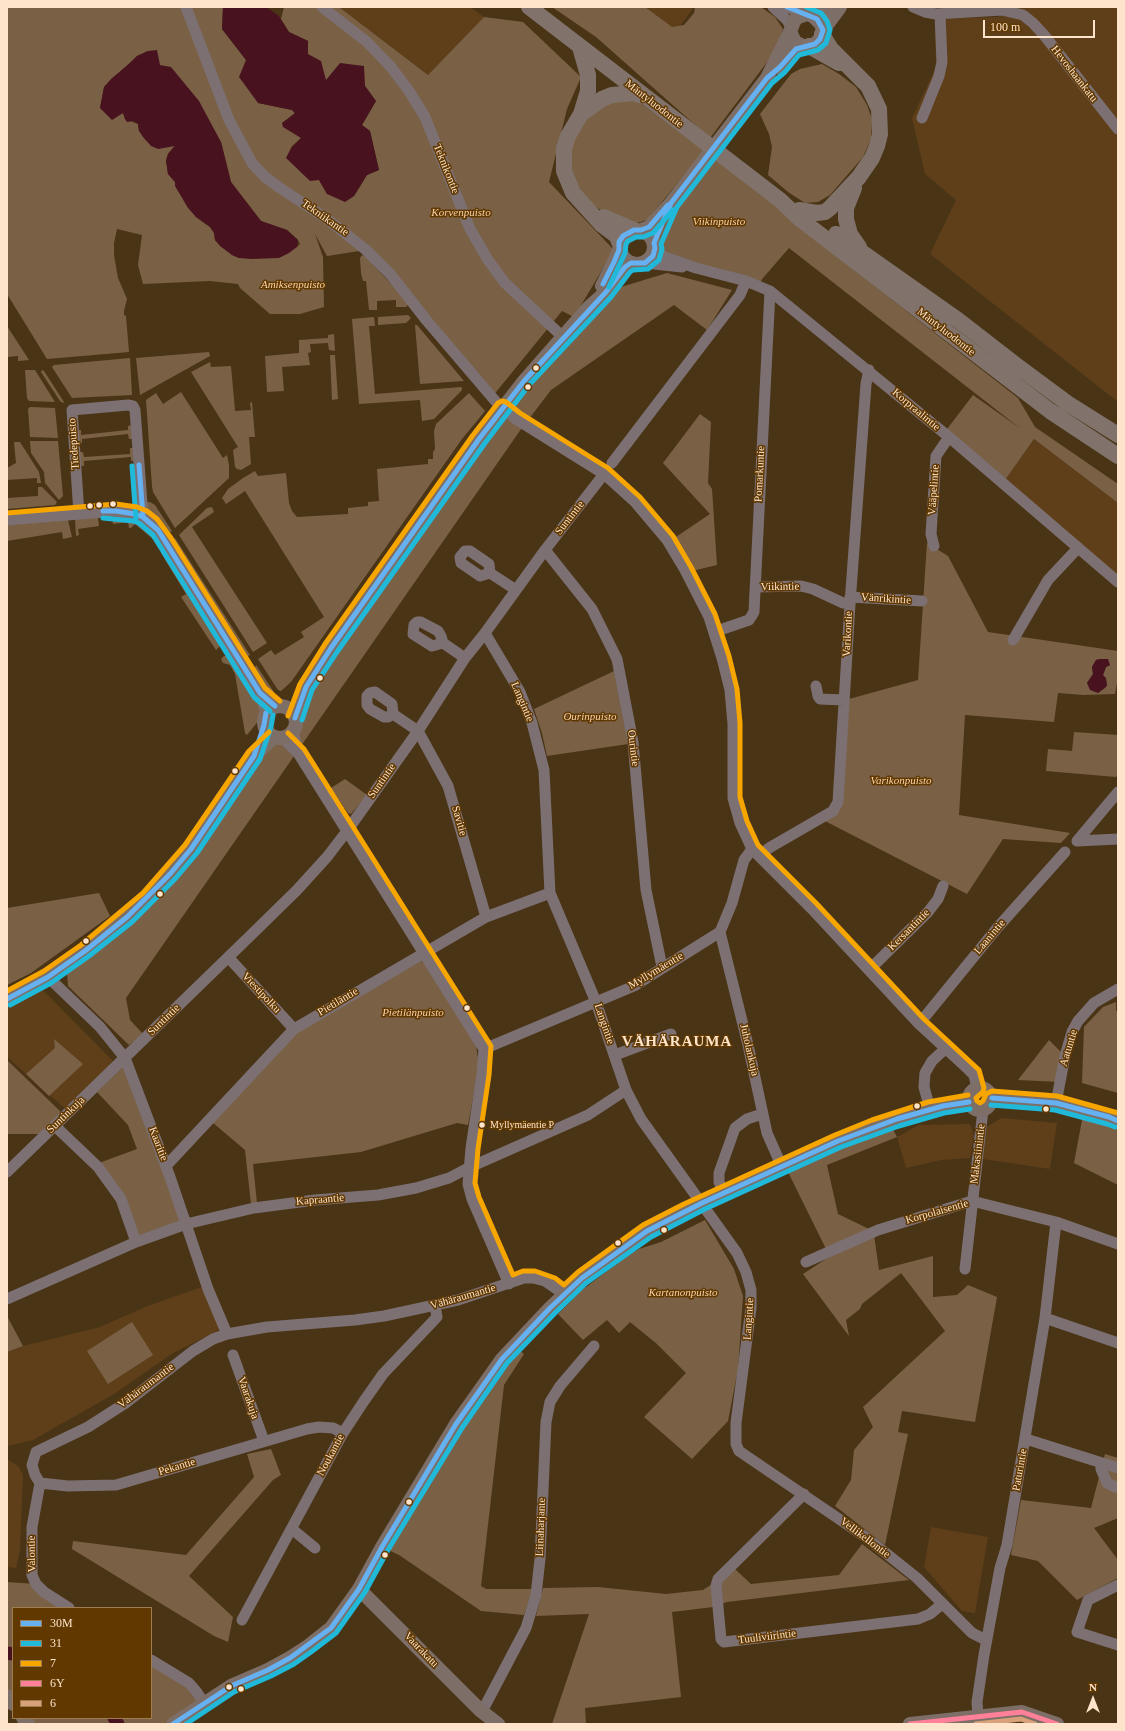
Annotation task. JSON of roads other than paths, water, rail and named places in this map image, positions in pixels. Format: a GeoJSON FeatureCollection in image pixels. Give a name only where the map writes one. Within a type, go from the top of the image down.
{"type":"FeatureCollection","features":[{"type":"Feature","properties":{"kind":"highway","name":"Mäntyluodontie"},"geometry":{"type":"LineString","coordinates":[[529,7],[780,200],[800,219],[1050,411],[1118,456]]}},
{"type":"Feature","properties":{"kind":"highway"},"geometry":{"type":"LineString","coordinates":[[799,210],[817,213],[825,212],[840,198],[859,177],[872,158],[878,146],[881,123],[879,109],[868,86],[831,49],[822,32]]}},
{"type":"Feature","properties":{"kind":"highway"},"geometry":{"type":"LineString","coordinates":[[807,46],[848,67]]}},
{"type":"Feature","properties":{"kind":"highway"},"geometry":{"type":"LineString","coordinates":[[580,47],[586,64],[589,81],[581,114],[568,136],[564,149],[564,171],[573,193],[601,224],[617,236],[619,246]]}},
{"type":"Feature","properties":{"kind":"highway"},"geometry":{"type":"LineString","coordinates":[[581,114],[602,99],[612,95],[633,93],[646,97]]}},
{"type":"Feature","properties":{"kind":"highway"},"geometry":{"type":"LineString","coordinates":[[859,177],[848,201],[846,219],[850,234],[863,253]]}},
{"type":"Feature","properties":{"kind":"highway","name":"Mäntyluodontie"},"geometry":{"type":"LineString","coordinates":[[780,200],[799,210],[863,253],[958,320],[1067,403],[1118,435]]}},
{"type":"Feature","properties":{"kind":"highway"},"geometry":{"type":"LineString","coordinates":[[592,213],[638,230]]}},
{"type":"Feature","properties":{"kind":"highway"},"geometry":{"type":"LineString","coordinates":[[1067,403],[1076,403],[1118,424]]}},
{"type":"Feature","properties":{"kind":"main road"},"geometry":{"type":"LineString","coordinates":[[767,78],[794,20],[798,17],[820,13],[826,7]]}},
{"type":"Feature","properties":{"kind":"main road"},"geometry":{"type":"LineString","coordinates":[[588,308],[614,262],[623,236],[649,227],[671,203],[767,78],[780,67],[796,49],[815,44],[840,7]]}},
{"type":"Feature","properties":{"kind":"main road"},"geometry":{"type":"LineString","coordinates":[[810,15],[821,24],[822,32]]}},
{"type":"Feature","properties":{"kind":"main road"},"geometry":{"type":"LineString","coordinates":[[790,29],[795,42],[807,46]]}},
{"type":"Feature","properties":{"kind":"main road"},"geometry":{"type":"LineString","coordinates":[[254,756],[286,731],[306,687],[331,648],[479,439],[503,408],[588,308],[606,292],[625,267],[653,256],[655,246],[671,203]]}},
{"type":"Feature","properties":{"kind":"main road"},"geometry":{"type":"LineString","coordinates":[[638,230],[651,238],[655,246]]}},
{"type":"Feature","properties":{"kind":"main road"},"geometry":{"type":"LineString","coordinates":[[619,246],[624,259],[638,263]]}},
{"type":"Feature","properties":{"kind":"main road"},"geometry":{"type":"LineString","coordinates":[[7,999],[48,977],[85,952],[128,917],[170,874],[191,849],[254,756],[272,713],[306,687]]}},
{"type":"Feature","properties":{"kind":"main road"},"geometry":{"type":"LineString","coordinates":[[272,713],[291,711],[286,731]]}},
{"type":"Feature","properties":{"kind":"main road"},"geometry":{"type":"LineString","coordinates":[[272,713],[267,732],[286,731]]}},
{"type":"Feature","properties":{"kind":"main road"},"geometry":{"type":"LineString","coordinates":[[977,1088],[987,1090],[992,1098],[989,1106],[983,1110],[974,1109],[969,1102],[970,1094],[977,1088]]}},
{"type":"Feature","properties":{"kind":"main road"},"geometry":{"type":"LineString","coordinates":[[992,1098],[1056,1103],[1109,1117],[1118,1121]]}},
{"type":"Feature","properties":{"kind":"main road"},"geometry":{"type":"LineString","coordinates":[[172,1724],[231,1686],[268,1670],[308,1647],[331,1628],[359,1589],[382,1547],[456,1424],[483,1385],[502,1359],[564,1294],[582,1278],[647,1230],[702,1203],[875,1126],[930,1109],[969,1102]]}},
{"type":"Feature","properties":{"kind":"main road","name":"Vaarakatu"},"geometry":{"type":"LineString","coordinates":[[359,1589],[481,1711],[498,1724]]}},
{"type":"Feature","properties":{"kind":"main road"},"geometry":{"type":"LineString","coordinates":[[910,1724],[1022,1712],[1052,1723]]}},
{"type":"Feature","properties":{"kind":"street","name":"Tekniikantie"},"geometry":{"type":"LineString","coordinates":[[186,7],[229,120],[252,163],[265,177],[327,218],[366,250],[391,275],[426,321],[479,383],[503,408],[516,419],[604,474],[635,502],[667,540],[685,570],[714,632],[730,690],[734,724],[734,798],[740,824],[756,853],[919,1024],[974,1075],[977,1088]]}},
{"type":"Feature","properties":{"kind":"street","name":"Teknikontie"},"geometry":{"type":"LineString","coordinates":[[322,7],[367,42],[409,91],[425,117],[470,229],[488,260],[505,282],[563,337]]}},
{"type":"Feature","properties":{"kind":"street"},"geometry":{"type":"LineString","coordinates":[[773,7],[787,20],[790,29]]}},
{"type":"Feature","properties":{"kind":"street"},"geometry":{"type":"LineString","coordinates":[[787,7],[810,15]]}},
{"type":"Feature","properties":{"kind":"street","name":"Hevoshaankatu"},"geometry":{"type":"LineString","coordinates":[[913,7],[925,12],[940,14],[1002,10],[1023,15],[1044,35],[1118,129]]}},
{"type":"Feature","properties":{"kind":"street"},"geometry":{"type":"LineString","coordinates":[[922,118],[939,76],[942,62],[940,14]]}},
{"type":"Feature","properties":{"kind":"street","name":"Korpraalintie"},"geometry":{"type":"LineString","coordinates":[[655,246],[659,254],[665,257],[696,268],[746,281],[770,290],[949,437],[1118,582]]}},
{"type":"Feature","properties":{"kind":"street","name":"Korpraalintie"},"geometry":{"type":"LineString","coordinates":[[638,263],[696,268]]}},
{"type":"Feature","properties":{"kind":"street"},"geometry":{"type":"LineString","coordinates":[[612,462],[740,295],[746,281]]}},
{"type":"Feature","properties":{"kind":"street","name":"Pomarkuntie"},"geometry":{"type":"LineString","coordinates":[[714,632],[749,620],[754,612],[770,290]]}},
{"type":"Feature","properties":{"kind":"street","name":"Varikontie"},"geometry":{"type":"LineString","coordinates":[[756,853],[769,848],[833,811],[838,802],[850,600],[866,384],[869,370]]}},
{"type":"Feature","properties":{"kind":"street","name":"Tiedepuisto"},"geometry":{"type":"LineString","coordinates":[[79,514],[72,410],[128,405],[133,406],[135,410],[143,517]]}},
{"type":"Feature","properties":{"kind":"street","name":"Vääpelintie"},"geometry":{"type":"LineString","coordinates":[[934,546],[931,534],[936,456],[949,437]]}},
{"type":"Feature","properties":{"kind":"street","name":"Suntintie"},"geometry":{"type":"LineString","coordinates":[[125,1058],[297,890],[348,831],[418,730],[465,658],[485,634],[545,550],[604,474]]}},
{"type":"Feature","properties":{"kind":"street"},"geometry":{"type":"LineString","coordinates":[[7,520],[116,511],[131,513],[143,517],[152,524],[165,542],[272,713]]}},
{"type":"Feature","properties":{"kind":"street"},"geometry":{"type":"LineString","coordinates":[[1013,640],[1048,580],[1078,548]]}},
{"type":"Feature","properties":{"kind":"street","name":"Ourintie"},"geometry":{"type":"LineString","coordinates":[[545,550],[592,609],[617,659],[633,742],[646,890],[662,967]]}},
{"type":"Feature","properties":{"kind":"street"},"geometry":{"type":"LineString","coordinates":[[490,573],[516,590]]}},
{"type":"Feature","properties":{"kind":"street","name":"Viikintie"},"geometry":{"type":"LineString","coordinates":[[756,587],[801,586],[813,588],[843,603],[850,600]]}},
{"type":"Feature","properties":{"kind":"street","name":"Vänrikintie"},"geometry":{"type":"LineString","coordinates":[[850,600],[922,601]]}},
{"type":"Feature","properties":{"kind":"street","name":"Langintie"},"geometry":{"type":"LineString","coordinates":[[485,634],[520,692],[532,723],[544,770],[550,893],[596,1002],[626,1090],[641,1119],[702,1203],[737,1254],[746,1272],[751,1290],[751,1308],[736,1423],[736,1444]]}},
{"type":"Feature","properties":{"kind":"street"},"geometry":{"type":"LineString","coordinates":[[443,643],[465,658]]}},
{"type":"Feature","properties":{"kind":"street"},"geometry":{"type":"LineString","coordinates":[[816,686],[820,699],[844,700]]}},
{"type":"Feature","properties":{"kind":"street"},"geometry":{"type":"LineString","coordinates":[[394,714],[418,730]]}},
{"type":"Feature","properties":{"kind":"street","name":"Savitie"},"geometry":{"type":"LineString","coordinates":[[418,730],[448,786],[486,916]]}},
{"type":"Feature","properties":{"kind":"street"},"geometry":{"type":"LineString","coordinates":[[286,731],[298,754],[348,831],[484,1049],[468,1168],[468,1184],[472,1200],[509,1284]]}},
{"type":"Feature","properties":{"kind":"street"},"geometry":{"type":"LineString","coordinates":[[1118,792],[1077,840],[1118,839]]}},
{"type":"Feature","properties":{"kind":"street","name":"Laanintie"},"geometry":{"type":"LineString","coordinates":[[919,1024],[998,927],[1065,852]]}},
{"type":"Feature","properties":{"kind":"street"},"geometry":{"type":"LineString","coordinates":[[720,932],[732,903],[744,860],[756,853]]}},
{"type":"Feature","properties":{"kind":"street","name":"Kersantintie"},"geometry":{"type":"LineString","coordinates":[[869,970],[928,912],[938,899],[943,886]]}},
{"type":"Feature","properties":{"kind":"street","name":"Pietiläntie"},"geometry":{"type":"LineString","coordinates":[[166,1166],[294,1028],[486,916],[550,893]]}},
{"type":"Feature","properties":{"kind":"street","name":"Myllymäentie"},"geometry":{"type":"LineString","coordinates":[[484,1049],[634,986],[662,967],[720,932]]}},
{"type":"Feature","properties":{"kind":"street","name":"Juholankuja"},"geometry":{"type":"LineString","coordinates":[[720,932],[748,1045],[766,1133],[782,1167]]}},
{"type":"Feature","properties":{"kind":"street","name":"Viestipolku"},"geometry":{"type":"LineString","coordinates":[[229,958],[294,1028]]}},
{"type":"Feature","properties":{"kind":"street","name":"Kaaritie"},"geometry":{"type":"LineString","coordinates":[[48,977],[100,1027],[125,1058],[166,1166],[208,1289],[227,1334]]}},
{"type":"Feature","properties":{"kind":"street","name":"Aatuntie"},"geometry":{"type":"LineString","coordinates":[[1056,1103],[1065,1056],[1072,1032],[1078,1021],[1094,1003],[1118,989]]}},
{"type":"Feature","properties":{"kind":"street"},"geometry":{"type":"LineString","coordinates":[[614,1055],[670,1034]]}},
{"type":"Feature","properties":{"kind":"street"},"geometry":{"type":"LineString","coordinates":[[930,1109],[924,1086],[925,1073],[932,1061],[945,1049]]}},
{"type":"Feature","properties":{"kind":"street","name":"Suntinkuja"},"geometry":{"type":"LineString","coordinates":[[7,1172],[125,1058]]}},
{"type":"Feature","properties":{"kind":"street","name":"Kapraantie"},"geometry":{"type":"LineString","coordinates":[[7,1299],[136,1242],[186,1224],[254,1208],[315,1200],[378,1195],[416,1188],[449,1178],[468,1168],[588,1115],[626,1090]]}},
{"type":"Feature","properties":{"kind":"street","name":"Makasiinintie"},"geometry":{"type":"LineString","coordinates":[[965,1269],[983,1110]]}},
{"type":"Feature","properties":{"kind":"street"},"geometry":{"type":"LineString","coordinates":[[724,1193],[719,1182],[719,1172],[735,1128],[747,1119],[762,1114]]}},
{"type":"Feature","properties":{"kind":"street"},"geometry":{"type":"LineString","coordinates":[[55,1126],[98,1167],[121,1200],[136,1242]]}},
{"type":"Feature","properties":{"kind":"street","name":"Korpolaisentie"},"geometry":{"type":"LineString","coordinates":[[806,1262],[878,1230],[972,1201],[1056,1222],[1118,1244]]}},
{"type":"Feature","properties":{"kind":"street","name":"Paturintie"},"geometry":{"type":"LineString","coordinates":[[978,1716],[977,1702],[986,1640],[1000,1568],[1007,1545],[1026,1439],[1045,1318],[1056,1222]]}},
{"type":"Feature","properties":{"kind":"street","name":"Vähäraumantie"},"geometry":{"type":"LineString","coordinates":[[40,1483],[34,1475],[32,1465],[36,1452],[88,1427],[126,1402],[193,1351],[213,1339],[227,1334],[267,1327],[355,1320],[435,1306],[482,1294],[524,1278],[545,1280],[564,1294]]}},
{"type":"Feature","properties":{"kind":"street","name":"Noukantie"},"geometry":{"type":"LineString","coordinates":[[242,1620],[343,1433],[364,1400],[384,1374],[437,1317],[435,1306]]}},
{"type":"Feature","properties":{"kind":"street"},"geometry":{"type":"LineString","coordinates":[[1045,1318],[1118,1343]]}},
{"type":"Feature","properties":{"kind":"street","name":"Liinaharjante"},"geometry":{"type":"LineString","coordinates":[[481,1711],[526,1628],[536,1595],[540,1559],[546,1422],[550,1402],[560,1386],[594,1346]]}},
{"type":"Feature","properties":{"kind":"street","name":"Vaarakuja"},"geometry":{"type":"LineString","coordinates":[[233,1355],[264,1441]]}},
{"type":"Feature","properties":{"kind":"street","name":"Pekantie"},"geometry":{"type":"LineString","coordinates":[[40,1483],[68,1486],[116,1484],[142,1478],[264,1441],[319,1427],[333,1428],[343,1433]]}},
{"type":"Feature","properties":{"kind":"street"},"geometry":{"type":"LineString","coordinates":[[1026,1439],[1118,1468]]}},
{"type":"Feature","properties":{"kind":"street","name":"Vellikellontie"},"geometry":{"type":"LineString","coordinates":[[736,1444],[739,1451],[867,1538],[917,1578],[972,1633],[986,1640]]}},
{"type":"Feature","properties":{"kind":"street"},"geometry":{"type":"LineString","coordinates":[[1101,1463],[1101,1468],[1107,1482],[1115,1487],[1118,1486]]}},
{"type":"Feature","properties":{"kind":"street","name":"Valontie"},"geometry":{"type":"LineString","coordinates":[[40,1483],[32,1527],[32,1575],[36,1584],[44,1592],[67,1607]]}},
{"type":"Feature","properties":{"kind":"street","name":"Tuuliviirintie"},"geometry":{"type":"LineString","coordinates":[[804,1494],[718,1580],[716,1586],[722,1639],[724,1642],[918,1619],[930,1614],[942,1604]]}},
{"type":"Feature","properties":{"kind":"street"},"geometry":{"type":"LineString","coordinates":[[292,1529],[315,1548]]}},
{"type":"Feature","properties":{"kind":"street"},"geometry":{"type":"LineString","coordinates":[[1118,1585],[1088,1600],[1076,1632],[1118,1645]]}},
{"type":"Feature","properties":{"kind":"street"},"geometry":{"type":"LineString","coordinates":[[152,1661],[189,1683],[204,1703]]}},
{"type":"Feature","properties":{"kind":"waterway"},"geometry":{"type":"LineString","coordinates":[[7,1653],[12,1654]]}},
{"type":"Feature","properties":{"kind":"waterway"},"geometry":{"type":"LineString","coordinates":[[115,1719],[118,1724]]}},
{"type":"Feature","properties":{"kind":"place","name":"Myllymäentie P"},"geometry":{"type":"Point","coordinates":[482,1125]}},
{"type":"Feature","properties":{"kind":"district","name":"VÄHÄRAUMA"},"geometry":{"type":"Point","coordinates":[677,1042]}},
{"type":"Feature","properties":{"kind":"park label","name":"Korvenpuisto"},"geometry":{"type":"Point","coordinates":[461,213]}},
{"type":"Feature","properties":{"kind":"park label","name":"Viikinpuisto"},"geometry":{"type":"Point","coordinates":[719,222]}},
{"type":"Feature","properties":{"kind":"park label","name":"Amiksenpuisto"},"geometry":{"type":"Point","coordinates":[293,285]}},
{"type":"Feature","properties":{"kind":"park label","name":"Ourinpuisto"},"geometry":{"type":"Point","coordinates":[590,717]}},
{"type":"Feature","properties":{"kind":"park label","name":"Varikonpuisto"},"geometry":{"type":"Point","coordinates":[901,781]}},
{"type":"Feature","properties":{"kind":"park label","name":"Pietilänpuisto"},"geometry":{"type":"Point","coordinates":[413,1013]}},
{"type":"Feature","properties":{"kind":"park label","name":"Kartanonpuisto"},"geometry":{"type":"Point","coordinates":[683,1293]}}]}
